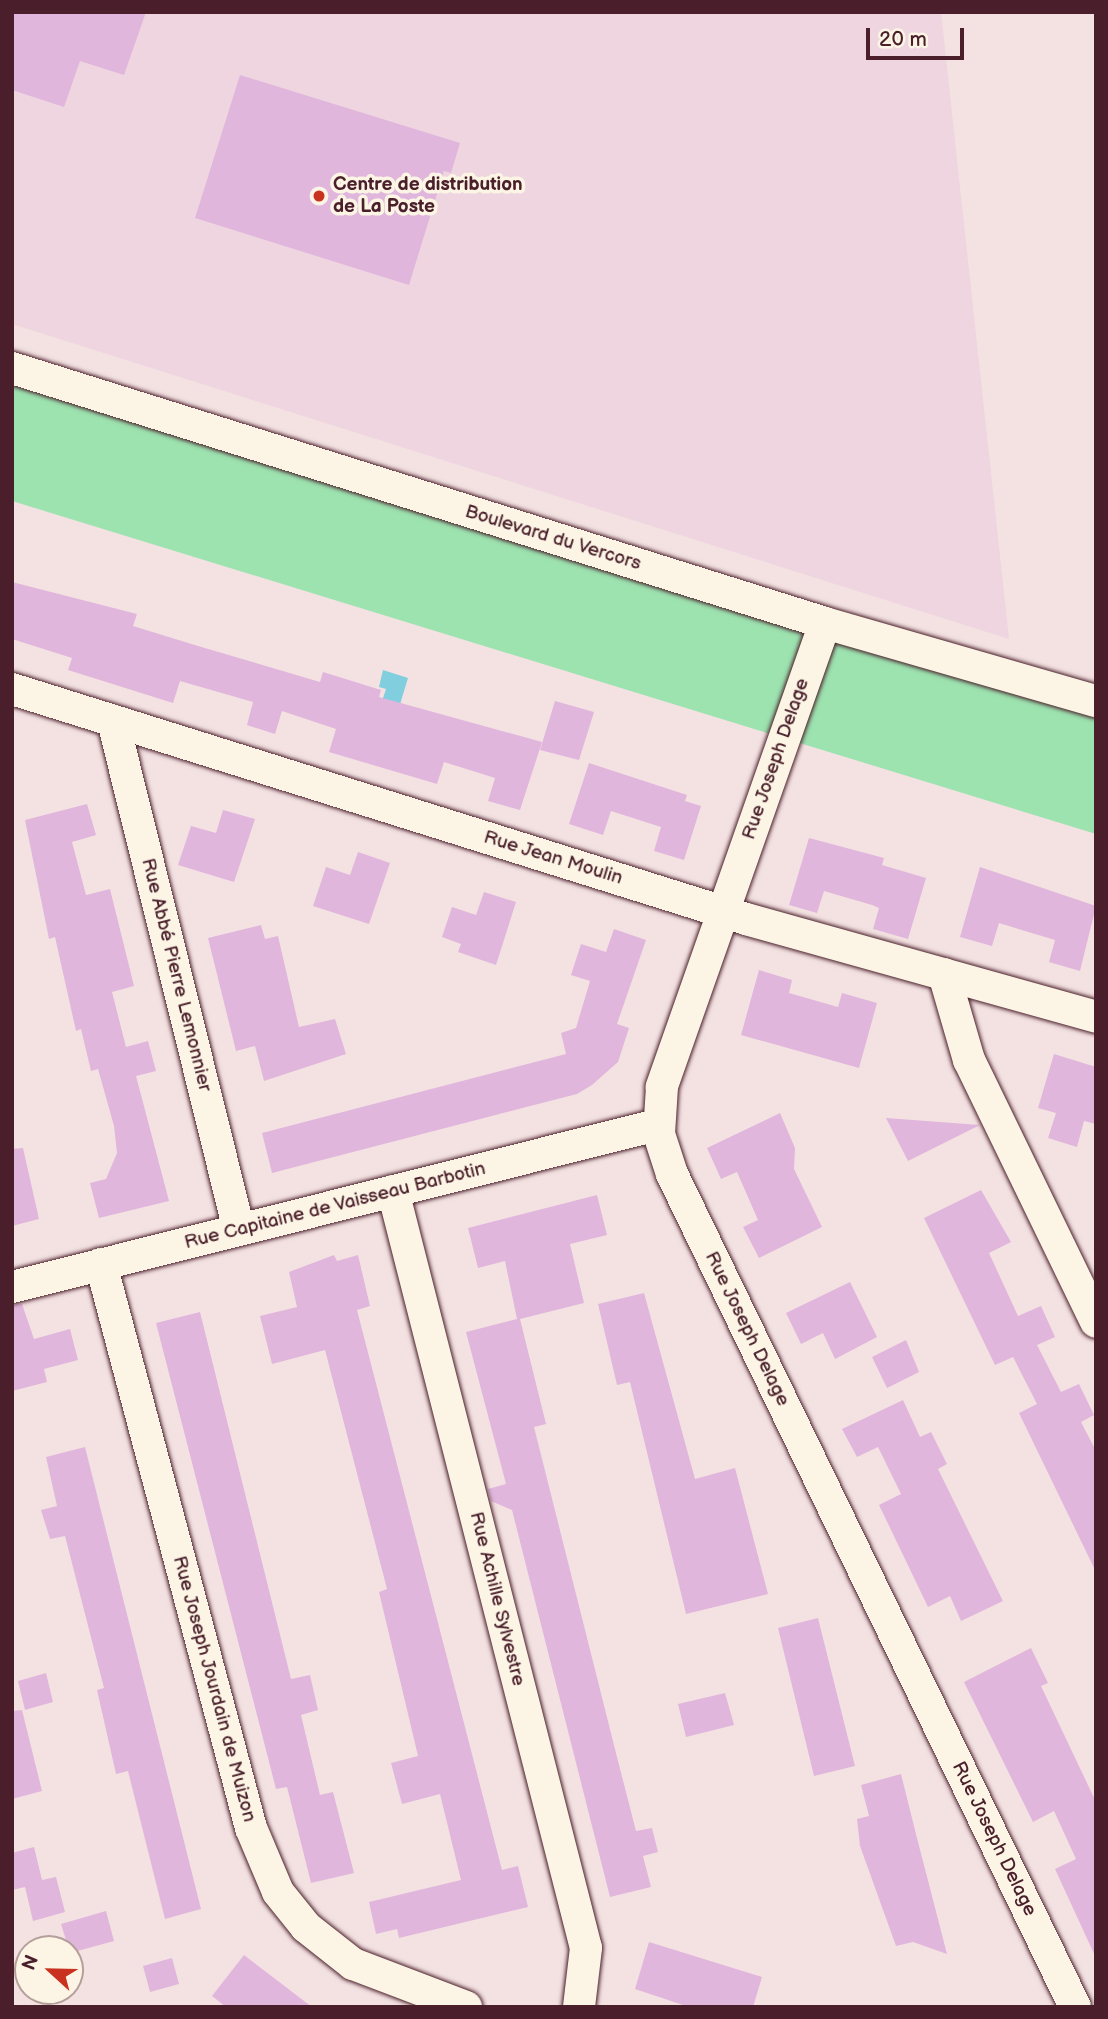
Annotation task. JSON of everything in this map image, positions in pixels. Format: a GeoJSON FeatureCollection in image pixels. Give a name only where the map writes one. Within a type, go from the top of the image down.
{"type":"FeatureCollection","features":[{"type":"Feature","properties":{"kind":"street","name":"Boulevard du Vercors"},"geometry":{"type":"LineString","coordinates":[[12,368],[825,623],[1096,701]]}},
{"type":"Feature","properties":{"kind":"street","name":"Rue Joseph Delage"},"geometry":{"type":"LineString","coordinates":[[825,623],[662,1087],[657,1125],[672,1174],[1075,2007]]}},
{"type":"Feature","properties":{"kind":"street","name":"Rue Jean Moulin"},"geometry":{"type":"LineString","coordinates":[[12,689],[723,911],[1096,1017]]}},
{"type":"Feature","properties":{"kind":"street","name":"Rue Abbé Pierre Lemonnier"},"geometry":{"type":"LineString","coordinates":[[113,721],[239,1230]]}},
{"type":"Feature","properties":{"kind":"street"},"geometry":{"type":"LineString","coordinates":[[944,974],[970,1060],[1096,1322]]}},
{"type":"Feature","properties":{"kind":"street","name":"Rue Capitaine de Vaisseau Barbotin"},"geometry":{"type":"LineString","coordinates":[[12,1287],[657,1125]]}},
{"type":"Feature","properties":{"kind":"street","name":"Rue Achille Sylvestre"},"geometry":{"type":"LineString","coordinates":[[393,1191],[586,1948],[579,2007]]}},
{"type":"Feature","properties":{"kind":"street","name":"Rue Joseph Jourdain de Muizon"},"geometry":{"type":"LineString","coordinates":[[101,1264],[251,1828],[278,1892],[306,1927],[353,1964],[466,2007]]}},
{"type":"Feature","properties":{"kind":"shaded area"},"geometry":{"type":"Polygon","coordinates":[[[12,12],[941,12],[1009,639],[12,324],[12,12]]]}},
{"type":"Feature","properties":{"kind":"green space"},"geometry":{"type":"Polygon","coordinates":[[[12,385],[1096,718],[1096,834],[12,501],[12,385]]]}},
{"type":"Feature","properties":{"kind":"water"},"geometry":{"type":"Polygon","coordinates":[[[383,670],[408,678],[394,724],[376,719],[386,689],[379,687],[383,670]]]}},
{"type":"Feature","properties":{"kind":"building"},"geometry":{"type":"Polygon","coordinates":[[[12,12],[146,12],[124,75],[80,61],[64,107],[12,90],[12,12]]]}},
{"type":"Feature","properties":{"kind":"building","name":"Centre de distribution de La Poste"},"geometry":{"type":"Polygon","coordinates":[[[240,75],[460,143],[451,173],[444,171],[409,285],[195,218],[240,75]]]}},
{"type":"Feature","properties":{"kind":"building"},"geometry":{"type":"Polygon","coordinates":[[[12,582],[137,614],[133,626],[198,646],[320,682],[323,672],[381,690],[379,697],[542,742],[520,810],[488,801],[495,778],[444,762],[437,784],[329,752],[336,729],[282,711],[275,734],[247,725],[253,702],[180,681],[173,703],[68,670],[72,658],[12,639],[12,582]]]}},
{"type":"Feature","properties":{"kind":"building"},"geometry":{"type":"Polygon","coordinates":[[[555,701],[594,712],[579,760],[540,750],[555,701]]]}},
{"type":"Feature","properties":{"kind":"building"},"geometry":{"type":"Polygon","coordinates":[[[589,763],[687,795],[685,801],[701,806],[684,860],[654,851],[661,827],[611,811],[603,835],[569,824],[589,763]]]}},
{"type":"Feature","properties":{"kind":"building"},"geometry":{"type":"Polygon","coordinates":[[[87,804],[96,835],[72,842],[86,895],[110,889],[134,986],[112,992],[126,1047],[148,1041],[156,1071],[136,1076],[169,1201],[99,1218],[90,1183],[106,1179],[117,1153],[114,1126],[98,1069],[91,1071],[81,1029],[76,1031],[55,937],[49,939],[25,820],[87,804]]]}},
{"type":"Feature","properties":{"kind":"building"},"geometry":{"type":"Polygon","coordinates":[[[223,810],[255,819],[234,882],[178,865],[191,826],[216,833],[223,810]]]}},
{"type":"Feature","properties":{"kind":"building"},"geometry":{"type":"Polygon","coordinates":[[[809,838],[884,858],[882,865],[926,878],[908,939],[873,929],[879,908],[824,891],[817,913],[789,905],[809,838]]]}},
{"type":"Feature","properties":{"kind":"building"},"geometry":{"type":"Polygon","coordinates":[[[358,852],[390,863],[369,924],[313,906],[326,867],[350,875],[358,852]]]}},
{"type":"Feature","properties":{"kind":"building"},"geometry":{"type":"Polygon","coordinates":[[[980,867],[1096,906],[1080,971],[1049,962],[1055,940],[999,923],[992,946],[960,937],[980,867]]]}},
{"type":"Feature","properties":{"kind":"building"},"geometry":{"type":"Polygon","coordinates":[[[484,892],[516,902],[496,965],[458,952],[461,944],[442,937],[452,907],[476,915],[484,892]]]}},
{"type":"Feature","properties":{"kind":"building"},"geometry":{"type":"Polygon","coordinates":[[[261,925],[265,939],[278,936],[299,1027],[335,1019],[346,1054],[264,1081],[255,1046],[236,1051],[208,938],[261,925]]]}},
{"type":"Feature","properties":{"kind":"building"},"geometry":{"type":"Polygon","coordinates":[[[614,929],[646,940],[617,1024],[629,1028],[618,1062],[592,1085],[577,1094],[272,1173],[262,1133],[566,1054],[561,1033],[576,1028],[590,981],[571,975],[581,944],[606,952],[614,929]]]}},
{"type":"Feature","properties":{"kind":"building"},"geometry":{"type":"Polygon","coordinates":[[[759,970],[792,980],[789,993],[838,1007],[842,993],[877,1003],[859,1068],[741,1035],[759,970]]]}},
{"type":"Feature","properties":{"kind":"building"},"geometry":{"type":"Polygon","coordinates":[[[1054,1054],[1096,1067],[1096,1124],[1084,1121],[1077,1147],[1048,1138],[1056,1113],[1038,1108],[1054,1054]]]}},
{"type":"Feature","properties":{"kind":"building"},"geometry":{"type":"Polygon","coordinates":[[[780,1113],[795,1148],[794,1169],[822,1227],[759,1258],[743,1227],[758,1220],[737,1172],[721,1179],[707,1148],[780,1113]]]}},
{"type":"Feature","properties":{"kind":"building"},"geometry":{"type":"Polygon","coordinates":[[[886,1118],[980,1125],[908,1161],[886,1118]]]}},
{"type":"Feature","properties":{"kind":"building"},"geometry":{"type":"Polygon","coordinates":[[[23,1148],[39,1219],[12,1226],[12,1149],[23,1148]]]}},
{"type":"Feature","properties":{"kind":"building"},"geometry":{"type":"Polygon","coordinates":[[[981,1190],[1011,1242],[989,1253],[1018,1316],[1041,1306],[1055,1337],[1037,1345],[1061,1392],[1079,1384],[1094,1415],[1081,1422],[1096,1451],[1096,1572],[1019,1413],[1037,1404],[1013,1357],[995,1365],[924,1218],[981,1190]]]}},
{"type":"Feature","properties":{"kind":"building"},"geometry":{"type":"Polygon","coordinates":[[[597,1195],[607,1235],[570,1244],[584,1303],[520,1319],[546,1424],[534,1427],[636,1831],[652,1828],[658,1852],[643,1856],[651,1887],[610,1897],[512,1510],[491,1501],[488,1489],[506,1484],[466,1332],[517,1319],[505,1261],[478,1268],[468,1228],[597,1195]]]}},
{"type":"Feature","properties":{"kind":"building"},"geometry":{"type":"Polygon","coordinates":[[[334,1255],[337,1261],[358,1255],[370,1306],[357,1310],[502,1870],[518,1866],[528,1907],[399,1938],[397,1929],[376,1934],[369,1902],[461,1880],[440,1794],[402,1804],[391,1763],[418,1756],[379,1592],[387,1589],[325,1350],[272,1364],[260,1316],[297,1307],[289,1272],[334,1255]]]}},
{"type":"Feature","properties":{"kind":"building"},"geometry":{"type":"Polygon","coordinates":[[[850,1282],[877,1337],[835,1359],[823,1333],[801,1344],[786,1313],[850,1282]]]}},
{"type":"Feature","properties":{"kind":"building"},"geometry":{"type":"Polygon","coordinates":[[[644,1293],[695,1479],[735,1468],[768,1594],[686,1614],[630,1382],[617,1385],[598,1304],[644,1293]]]}},
{"type":"Feature","properties":{"kind":"building"},"geometry":{"type":"Polygon","coordinates":[[[22,1304],[34,1339],[70,1329],[78,1360],[44,1369],[47,1382],[12,1391],[12,1305],[22,1304]]]}},
{"type":"Feature","properties":{"kind":"building"},"geometry":{"type":"Polygon","coordinates":[[[200,1312],[291,1679],[310,1675],[318,1710],[301,1715],[320,1795],[333,1792],[354,1873],[311,1883],[287,1787],[276,1789],[156,1323],[200,1312]]]}},
{"type":"Feature","properties":{"kind":"building"},"geometry":{"type":"Polygon","coordinates":[[[906,1340],[919,1372],[887,1388],[872,1357],[906,1340]]]}},
{"type":"Feature","properties":{"kind":"building"},"geometry":{"type":"Polygon","coordinates":[[[903,1400],[920,1437],[931,1432],[947,1464],[938,1469],[1003,1601],[961,1621],[950,1596],[928,1607],[879,1505],[901,1494],[878,1447],[857,1457],[842,1429],[903,1400]]]}},
{"type":"Feature","properties":{"kind":"building"},"geometry":{"type":"Polygon","coordinates":[[[85,1447],[201,1909],[165,1919],[128,1771],[116,1774],[97,1690],[104,1688],[65,1536],[50,1539],[41,1510],[57,1506],[46,1457],[85,1447]]]}},
{"type":"Feature","properties":{"kind":"building"},"geometry":{"type":"Polygon","coordinates":[[[818,1618],[855,1766],[814,1776],[778,1628],[818,1618]]]}},
{"type":"Feature","properties":{"kind":"building"},"geometry":{"type":"Polygon","coordinates":[[[1031,1648],[1048,1683],[1041,1686],[1096,1802],[1096,1958],[1055,1869],[1076,1859],[1054,1811],[1033,1822],[964,1682],[1031,1648]]]}},
{"type":"Feature","properties":{"kind":"building"},"geometry":{"type":"Polygon","coordinates":[[[46,1673],[53,1702],[25,1710],[18,1681],[46,1673]]]}},
{"type":"Feature","properties":{"kind":"building"},"geometry":{"type":"Polygon","coordinates":[[[725,1693],[734,1725],[686,1737],[678,1704],[725,1693]]]}},
{"type":"Feature","properties":{"kind":"building"},"geometry":{"type":"Polygon","coordinates":[[[22,1710],[42,1791],[12,1799],[12,1711],[22,1710]]]}},
{"type":"Feature","properties":{"kind":"building"},"geometry":{"type":"Polygon","coordinates":[[[901,1774],[947,1954],[913,1942],[896,1946],[860,1846],[857,1819],[869,1816],[861,1785],[901,1774]]]}},
{"type":"Feature","properties":{"kind":"building"},"geometry":{"type":"Polygon","coordinates":[[[34,1847],[42,1880],[56,1877],[65,1912],[33,1921],[25,1887],[12,1890],[12,1853],[34,1847]]]}},
{"type":"Feature","properties":{"kind":"building"},"geometry":{"type":"Polygon","coordinates":[[[106,1911],[114,1941],[84,1949],[84,1935],[64,1935],[61,1924],[106,1911]]]}},
{"type":"Feature","properties":{"kind":"building"},"geometry":{"type":"Polygon","coordinates":[[[649,1942],[762,1977],[753,2007],[689,2007],[635,1989],[649,1942]]]}},
{"type":"Feature","properties":{"kind":"building"},"geometry":{"type":"Polygon","coordinates":[[[244,1955],[312,2007],[226,2007],[212,1996],[244,1955]]]}},
{"type":"Feature","properties":{"kind":"building"},"geometry":{"type":"Polygon","coordinates":[[[172,1958],[179,1984],[150,1992],[143,1966],[172,1958]]]}},
{"type":"Feature","properties":{"kind":"place","name":"Centre de distribution de La Poste"},"geometry":{"type":"Point","coordinates":[319,196]}}]}
